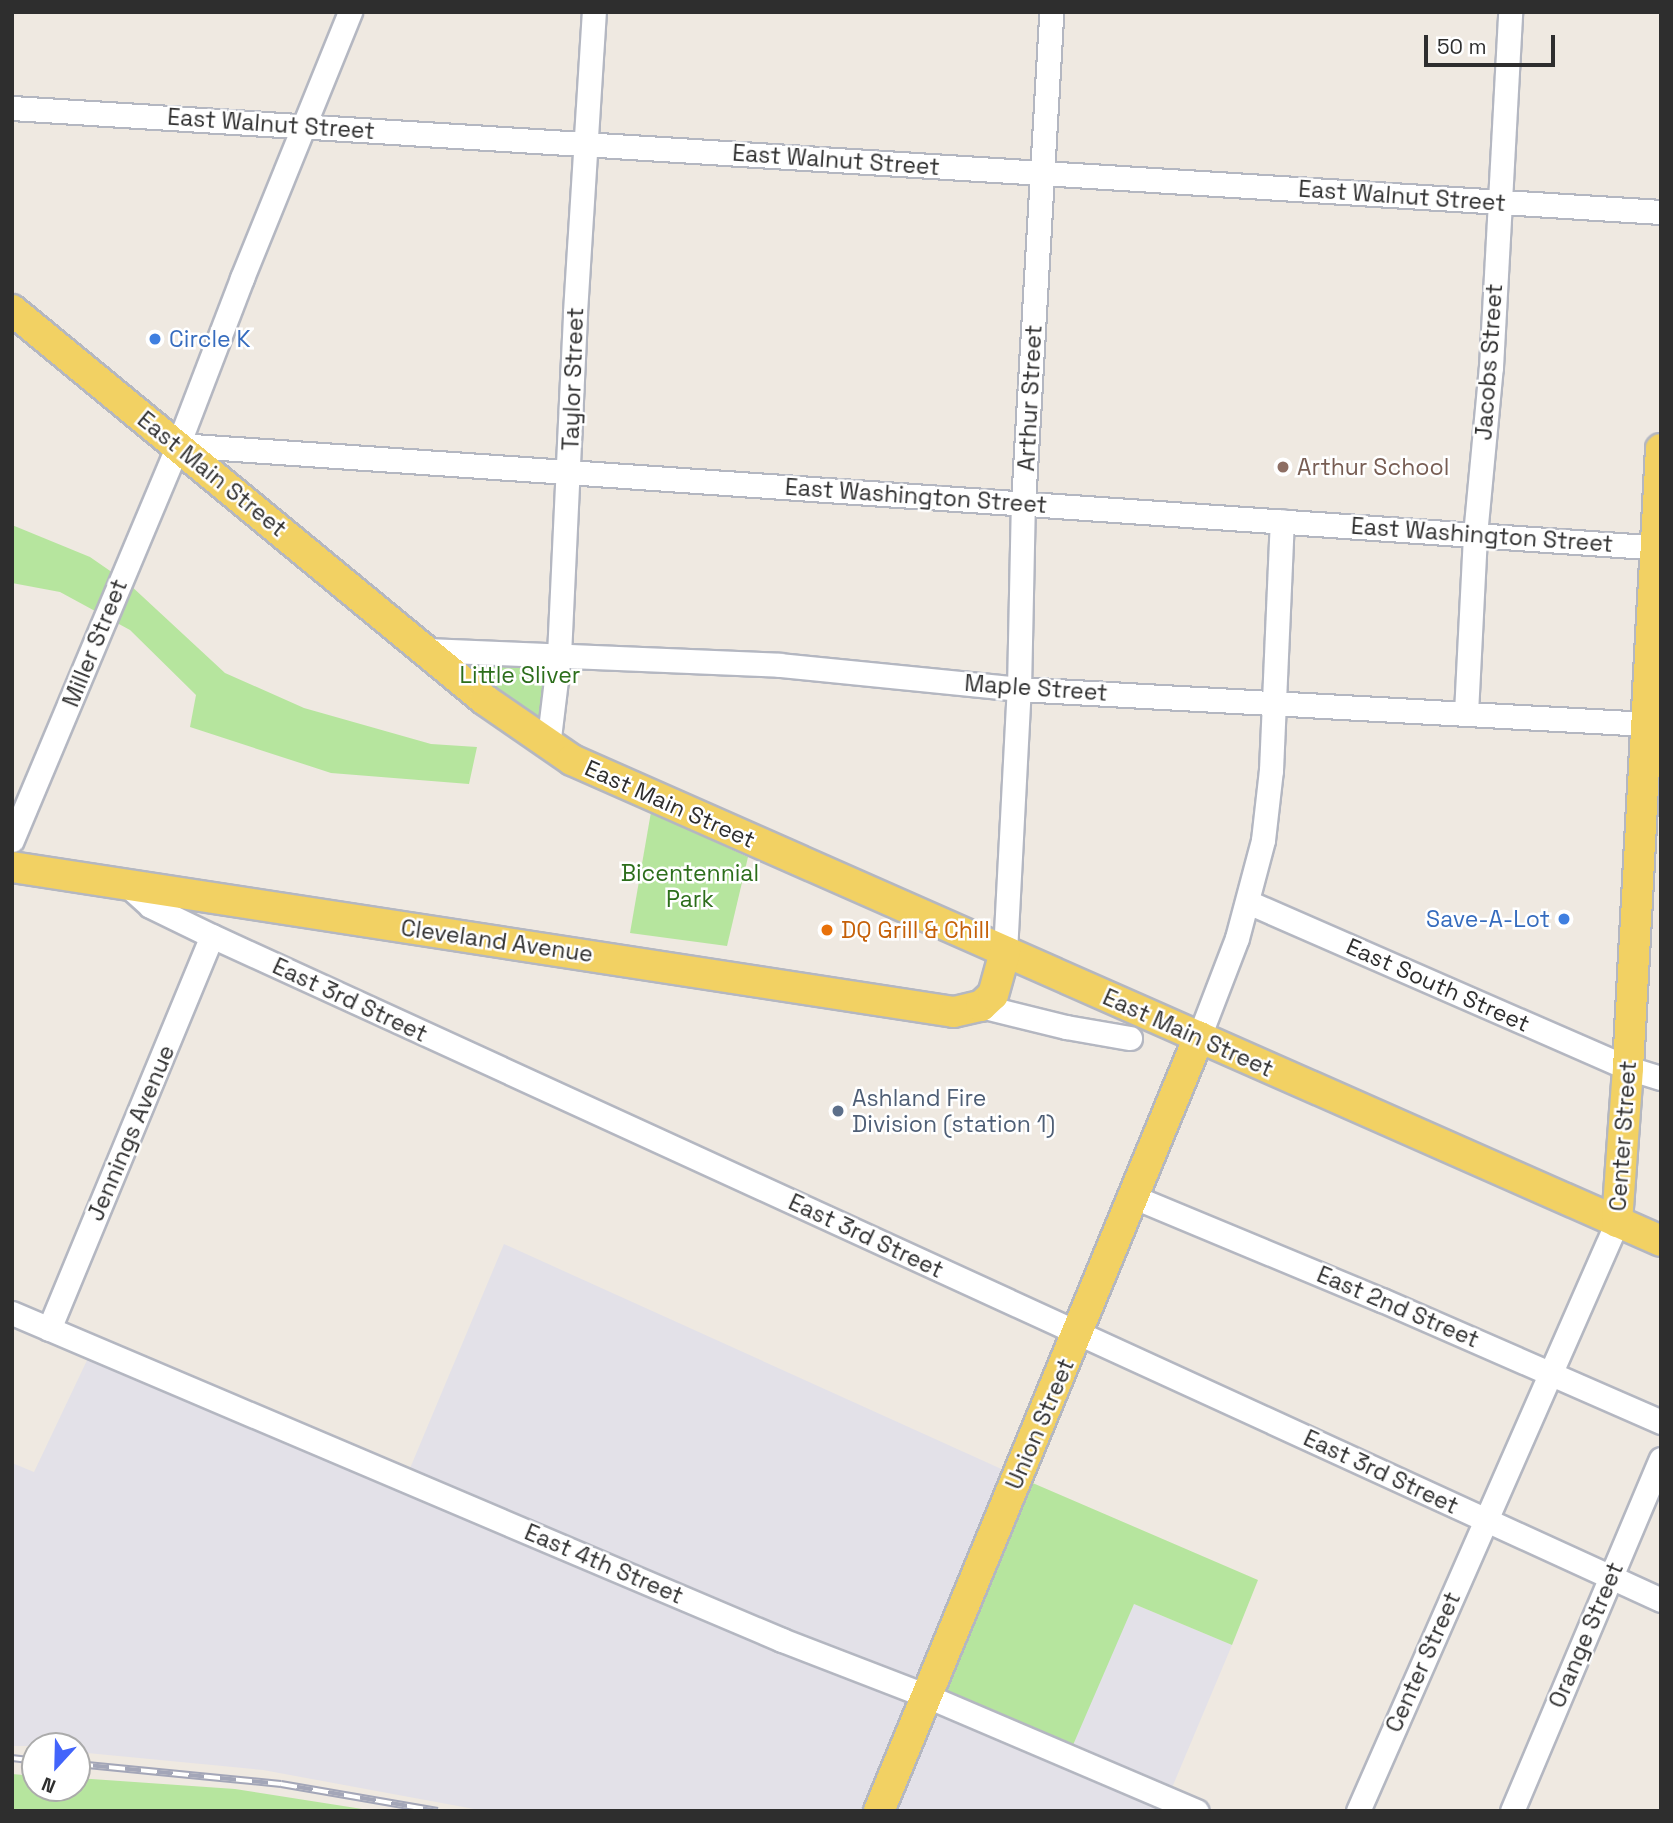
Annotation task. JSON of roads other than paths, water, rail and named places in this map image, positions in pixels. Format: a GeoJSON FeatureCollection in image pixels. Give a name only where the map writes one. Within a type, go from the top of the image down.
{"type":"FeatureCollection","features":[{"type":"Feature","properties":{"kind":"main road","name":"East Main Street"},"geometry":{"type":"LineString","coordinates":[[12,310],[485,700],[548,746],[614,781],[1661,1241]]}},
{"type":"Feature","properties":{"kind":"main road","name":"Center Street"},"geometry":{"type":"LineString","coordinates":[[1617,1222],[1629,1068],[1661,449]]}},
{"type":"Feature","properties":{"kind":"main road","name":"Cleveland Avenue"},"geometry":{"type":"LineString","coordinates":[[12,867],[954,1012],[981,1006]]}},
{"type":"Feature","properties":{"kind":"main road"},"geometry":{"type":"LineString","coordinates":[[981,1006],[993,995],[1005,952]]}},
{"type":"Feature","properties":{"kind":"main road","name":"Union Street"},"geometry":{"type":"LineString","coordinates":[[879,1811],[1199,1037]]}},
{"type":"Feature","properties":{"kind":"street","name":"Miller Street"},"geometry":{"type":"LineString","coordinates":[[12,840],[178,445],[350,12]]}},
{"type":"Feature","properties":{"kind":"street","name":"Taylor Street"},"geometry":{"type":"LineString","coordinates":[[548,746],[559,654],[594,12]]}},
{"type":"Feature","properties":{"kind":"street","name":"Arthur Street"},"geometry":{"type":"LineString","coordinates":[[1005,952],[1019,689],[1023,503],[1051,12]]}},
{"type":"Feature","properties":{"kind":"street","name":"Jacobs Street"},"geometry":{"type":"LineString","coordinates":[[1466,713],[1475,535],[1491,367],[1510,12]]}},
{"type":"Feature","properties":{"kind":"street","name":"East Walnut Street"},"geometry":{"type":"LineString","coordinates":[[12,108],[1661,212]]}},
{"type":"Feature","properties":{"kind":"street","name":"East Washington Street"},"geometry":{"type":"LineString","coordinates":[[178,445],[1658,547]]}},
{"type":"Feature","properties":{"kind":"street"},"geometry":{"type":"LineString","coordinates":[[1199,1037],[1237,938],[1248,902],[1264,827],[1275,702],[1282,522]]}},
{"type":"Feature","properties":{"kind":"street","name":"Maple Street"},"geometry":{"type":"LineString","coordinates":[[426,650],[780,666],[1019,689],[1647,724]]}},
{"type":"Feature","properties":{"kind":"street","name":"East 3rd Street"},"geometry":{"type":"LineString","coordinates":[[127,886],[150,906],[212,936],[583,1104],[1610,1579],[1661,1600]]}},
{"type":"Feature","properties":{"kind":"street","name":"East South Street"},"geometry":{"type":"LineString","coordinates":[[1248,902],[1629,1068],[1661,1078]]}},
{"type":"Feature","properties":{"kind":"street","name":"Jennings Avenue"},"geometry":{"type":"LineString","coordinates":[[49,1329],[212,936]]}},
{"type":"Feature","properties":{"kind":"street","name":"Cleveland Avenue"},"geometry":{"type":"LineString","coordinates":[[981,1006],[1066,1027],[1130,1038]]}},
{"type":"Feature","properties":{"kind":"street","name":"East 2nd Street"},"geometry":{"type":"LineString","coordinates":[[1134,1196],[1661,1422]]}},
{"type":"Feature","properties":{"kind":"street","name":"Center Street"},"geometry":{"type":"LineString","coordinates":[[1358,1811],[1553,1374],[1617,1222]]}},
{"type":"Feature","properties":{"kind":"street","name":"East 4th Street"},"geometry":{"type":"LineString","coordinates":[[12,1313],[782,1640],[927,1696],[1197,1811]]}},
{"type":"Feature","properties":{"kind":"street","name":"Orange Street"},"geometry":{"type":"LineString","coordinates":[[1512,1811],[1661,1459]]}},
{"type":"Feature","properties":{"kind":"railway"},"geometry":{"type":"LineString","coordinates":[[12,1758],[21,1759]]}},
{"type":"Feature","properties":{"kind":"railway"},"geometry":{"type":"LineString","coordinates":[[91,1765],[281,1784],[438,1811]]}},
{"type":"Feature","properties":{"kind":"place","name":"Circle K"},"geometry":{"type":"Point","coordinates":[155,339]}},
{"type":"Feature","properties":{"kind":"place","name":"Arthur School"},"geometry":{"type":"Point","coordinates":[1283,467]}},
{"type":"Feature","properties":{"kind":"place","name":"Save-A-Lot"},"geometry":{"type":"Point","coordinates":[1564,919]}},
{"type":"Feature","properties":{"kind":"place","name":"DQ Grill & Chill"},"geometry":{"type":"Point","coordinates":[827,930]}},
{"type":"Feature","properties":{"kind":"place","name":"Ashland Fire Division (station 1)"},"geometry":{"type":"Point","coordinates":[838,1111]}},
{"type":"Feature","properties":{"kind":"park label","name":"Little Sliver"},"geometry":{"type":"Point","coordinates":[520,675]}},
{"type":"Feature","properties":{"kind":"park label","name":"Bicentennial Park"},"geometry":{"type":"Point","coordinates":[690,886]}}]}
